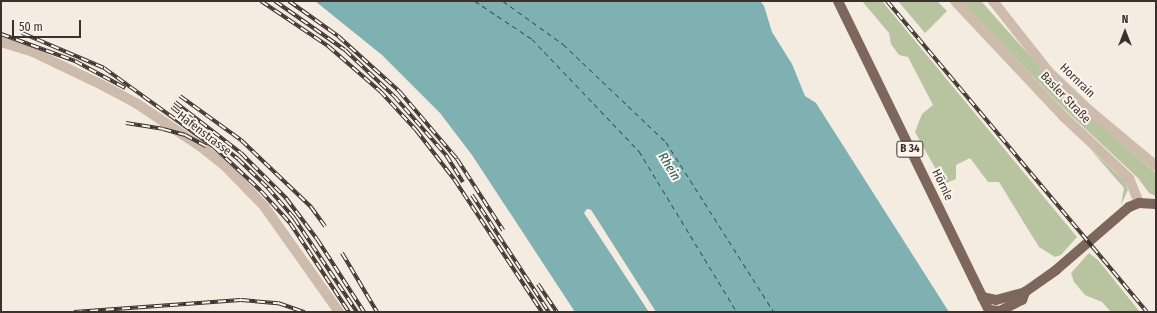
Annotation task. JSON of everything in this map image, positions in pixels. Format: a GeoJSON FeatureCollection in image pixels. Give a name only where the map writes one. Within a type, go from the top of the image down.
{"type":"FeatureCollection","features":[{"type":"Feature","properties":{"kind":"main road","name":"Hörnle"},"geometry":{"type":"LineString","coordinates":[[838,1],[982,297]]}},
{"type":"Feature","properties":{"kind":"main road","name":"B 34"},"geometry":{"type":"LineString","coordinates":[[982,297],[996,300],[1025,292],[1056,270],[1129,207],[1139,203]]}},
{"type":"Feature","properties":{"kind":"main road"},"geometry":{"type":"LineString","coordinates":[[1139,203],[1156,204]]}},
{"type":"Feature","properties":{"kind":"main road","name":"B 34"},"geometry":{"type":"LineString","coordinates":[[982,297],[990,311],[1000,312],[1015,307],[1025,292]]}},
{"type":"Feature","properties":{"kind":"street","name":"Basler Straße"},"geometry":{"type":"LineString","coordinates":[[955,1],[1063,116],[1129,178],[1139,203]]}},
{"type":"Feature","properties":{"kind":"street","name":"Hornrain"},"geometry":{"type":"LineString","coordinates":[[993,1],[1048,71],[1089,110],[1156,166]]}},
{"type":"Feature","properties":{"kind":"street","name":"Hafenstrasse"},"geometry":{"type":"LineString","coordinates":[[1,42],[33,52],[102,85],[136,103],[204,149],[226,167],[264,206],[339,312]]}},
{"type":"Feature","properties":{"kind":"green space"},"geometry":{"type":"Polygon","coordinates":[[[862,1],[882,1],[1077,237],[1061,255],[1055,257],[1039,247],[999,182],[988,182],[970,158],[956,165],[956,179],[944,184],[915,132],[922,114],[933,105],[908,57],[899,55],[891,44],[889,33],[862,1]]]}},
{"type":"Feature","properties":{"kind":"green space"},"geometry":{"type":"Polygon","coordinates":[[[898,1],[937,1],[947,11],[925,33],[898,1]]]}},
{"type":"Feature","properties":{"kind":"green space"},"geometry":{"type":"Polygon","coordinates":[[[961,1],[981,1],[1040,67],[1079,107],[1156,173],[1156,196],[1149,193],[1138,178],[1063,108],[961,1]]]}},
{"type":"Feature","properties":{"kind":"green space"},"geometry":{"type":"Polygon","coordinates":[[[1091,150],[1125,181],[1128,190],[1121,205],[1124,188],[1091,150]]]}},
{"type":"Feature","properties":{"kind":"green space"},"geometry":{"type":"Polygon","coordinates":[[[1089,253],[1098,260],[1140,312],[1111,312],[1102,302],[1085,295],[1074,282],[1071,273],[1089,253]]]}},
{"type":"Feature","properties":{"kind":"water","name":"Rhein"},"geometry":{"type":"Polygon","coordinates":[[[315,1],[760,1],[764,6],[772,32],[792,64],[805,96],[816,103],[949,312],[656,312],[591,210],[587,209],[585,213],[649,312],[575,312],[472,155],[440,113],[382,55],[315,1]]]}},
{"type":"Feature","properties":{"kind":"pier"},"geometry":{"type":"Polygon","coordinates":[[[587,209],[591,210],[656,312],[588,211],[651,312],[649,312],[584,213],[587,209]]]}},
{"type":"Feature","properties":{"kind":"ferry route"},"geometry":{"type":"LineString","coordinates":[[475,1],[532,39],[639,151],[737,312]]}},
{"type":"Feature","properties":{"kind":"ferry route"},"geometry":{"type":"LineString","coordinates":[[503,1],[563,44],[666,142],[774,312]]}},
{"type":"Feature","properties":{"kind":"railway"},"geometry":{"type":"LineString","coordinates":[[261,1],[328,46],[380,91],[416,130],[454,179],[542,312]]}},
{"type":"Feature","properties":{"kind":"railway"},"geometry":{"type":"LineString","coordinates":[[275,1],[345,50],[394,96],[446,155],[463,182]]}},
{"type":"Feature","properties":{"kind":"railway"},"geometry":{"type":"LineString","coordinates":[[289,1],[338,36],[399,91],[457,159],[503,230]]}},
{"type":"Feature","properties":{"kind":"railway"},"geometry":{"type":"LineString","coordinates":[[887,1],[1147,312]]}},
{"type":"Feature","properties":{"kind":"railway"},"geometry":{"type":"LineString","coordinates":[[22,33],[104,68],[214,147],[261,191],[290,223],[349,312]]}},
{"type":"Feature","properties":{"kind":"railway"},"geometry":{"type":"LineString","coordinates":[[1,34],[75,61],[125,88]]}},
{"type":"Feature","properties":{"kind":"railway"},"geometry":{"type":"LineString","coordinates":[[180,96],[241,140],[311,207],[325,226]]}},
{"type":"Feature","properties":{"kind":"railway"},"geometry":{"type":"LineString","coordinates":[[175,102],[241,153],[286,198],[317,239],[364,312]]}},
{"type":"Feature","properties":{"kind":"railway"},"geometry":{"type":"LineString","coordinates":[[172,107],[238,159],[268,188],[294,218],[357,312]]}},
{"type":"Feature","properties":{"kind":"railway"},"geometry":{"type":"LineString","coordinates":[[126,123],[163,129],[185,135],[206,146]]}},
{"type":"Feature","properties":{"kind":"railway"},"geometry":{"type":"LineString","coordinates":[[472,195],[549,312]]}},
{"type":"Feature","properties":{"kind":"railway"},"geometry":{"type":"LineString","coordinates":[[342,253],[377,312]]}},
{"type":"Feature","properties":{"kind":"railway"},"geometry":{"type":"LineString","coordinates":[[538,284],[557,312]]}},
{"type":"Feature","properties":{"kind":"railway"},"geometry":{"type":"LineString","coordinates":[[74,312],[241,300],[278,303],[304,312]]}}]}
